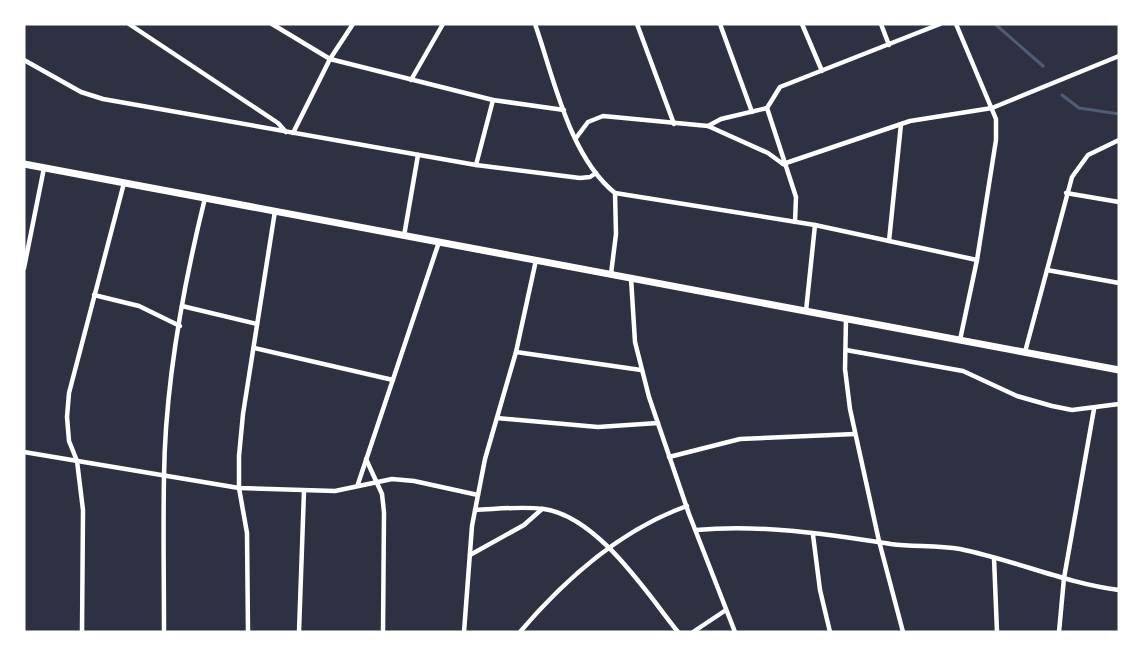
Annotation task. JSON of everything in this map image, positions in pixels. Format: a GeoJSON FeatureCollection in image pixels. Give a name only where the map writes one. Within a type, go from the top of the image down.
{"type":"FeatureCollection","features":[{"type":"Feature","properties":{"kind":"main road"},"geometry":{"type":"LineString","coordinates":[[24,164],[1119,370]]}},
{"type":"Feature","properties":{"kind":"street"},"geometry":{"type":"LineString","coordinates":[[129,24],[278,123],[286,132]]}},
{"type":"Feature","properties":{"kind":"street"},"geometry":{"type":"LineString","coordinates":[[272,24],[330,59],[493,100],[564,110]]}},
{"type":"Feature","properties":{"kind":"street"},"geometry":{"type":"LineString","coordinates":[[293,133],[330,59],[353,24]]}},
{"type":"Feature","properties":{"kind":"street"},"geometry":{"type":"LineString","coordinates":[[411,80],[443,24]]}},
{"type":"Feature","properties":{"kind":"street"},"geometry":{"type":"LineString","coordinates":[[535,24],[564,110],[587,163],[615,193],[815,225],[977,260]]}},
{"type":"Feature","properties":{"kind":"street"},"geometry":{"type":"LineString","coordinates":[[637,24],[674,124]]}},
{"type":"Feature","properties":{"kind":"street"},"geometry":{"type":"LineString","coordinates":[[720,24],[752,112]]}},
{"type":"Feature","properties":{"kind":"street"},"geometry":{"type":"LineString","coordinates":[[802,24],[822,71]]}},
{"type":"Feature","properties":{"kind":"street"},"geometry":{"type":"LineString","coordinates":[[881,24],[889,45]]}},
{"type":"Feature","properties":{"kind":"street"},"geometry":{"type":"LineString","coordinates":[[708,126],[721,119],[767,108],[780,87],[940,24]]}},
{"type":"Feature","properties":{"kind":"street"},"geometry":{"type":"LineString","coordinates":[[956,24],[996,119],[996,140],[977,260],[960,340]]}},
{"type":"Feature","properties":{"kind":"street"},"geometry":{"type":"LineString","coordinates":[[783,164],[902,124],[992,108],[1119,56]]}},
{"type":"Feature","properties":{"kind":"street"},"geometry":{"type":"LineString","coordinates":[[24,60],[92,97],[476,165],[580,178],[590,177],[596,173]]}},
{"type":"Feature","properties":{"kind":"street"},"geometry":{"type":"LineString","coordinates":[[476,165],[493,100]]}},
{"type":"Feature","properties":{"kind":"street"},"geometry":{"type":"LineString","coordinates":[[767,108],[783,164],[796,197],[795,222]]}},
{"type":"Feature","properties":{"kind":"street"},"geometry":{"type":"LineString","coordinates":[[576,138],[588,122],[603,116],[708,126],[768,153],[783,164]]}},
{"type":"Feature","properties":{"kind":"street"},"geometry":{"type":"LineString","coordinates":[[889,241],[902,124]]}},
{"type":"Feature","properties":{"kind":"street"},"geometry":{"type":"LineString","coordinates":[[1026,352],[1072,177],[1088,155],[1119,140]]}},
{"type":"Feature","properties":{"kind":"street"},"geometry":{"type":"LineString","coordinates":[[404,236],[418,155]]}},
{"type":"Feature","properties":{"kind":"street"},"geometry":{"type":"LineString","coordinates":[[24,268],[44,168]]}},
{"type":"Feature","properties":{"kind":"street"},"geometry":{"type":"LineString","coordinates":[[82,632],[83,510],[77,461],[69,441],[69,393],[124,183]]}},
{"type":"Feature","properties":{"kind":"street"},"geometry":{"type":"LineString","coordinates":[[611,274],[616,234],[615,193]]}},
{"type":"Feature","properties":{"kind":"street"},"geometry":{"type":"LineString","coordinates":[[1066,193],[1119,202]]}},
{"type":"Feature","properties":{"kind":"street"},"geometry":{"type":"LineString","coordinates":[[164,632],[164,477],[182,306],[205,198]]}},
{"type":"Feature","properties":{"kind":"street"},"geometry":{"type":"LineString","coordinates":[[248,632],[247,533],[239,488],[243,414],[275,211]]}},
{"type":"Feature","properties":{"kind":"street"},"geometry":{"type":"LineString","coordinates":[[806,311],[815,225]]}},
{"type":"Feature","properties":{"kind":"street"},"geometry":{"type":"LineString","coordinates":[[358,484],[439,242]]}},
{"type":"Feature","properties":{"kind":"street"},"geometry":{"type":"LineString","coordinates":[[464,632],[475,510],[497,418],[516,352],[536,260]]}},
{"type":"Feature","properties":{"kind":"street"},"geometry":{"type":"LineString","coordinates":[[1047,270],[1119,283]]}},
{"type":"Feature","properties":{"kind":"street"},"geometry":{"type":"LineString","coordinates":[[631,278],[632,320],[641,370],[669,457],[735,632]]}},
{"type":"Feature","properties":{"kind":"street"},"geometry":{"type":"LineString","coordinates":[[94,295],[139,306],[180,326]]}},
{"type":"Feature","properties":{"kind":"street"},"geometry":{"type":"LineString","coordinates":[[182,306],[257,324]]}},
{"type":"Feature","properties":{"kind":"street"},"geometry":{"type":"LineString","coordinates":[[846,318],[845,369],[855,434],[879,542],[903,632]]}},
{"type":"Feature","properties":{"kind":"street"},"geometry":{"type":"LineString","coordinates":[[254,348],[393,380]]}},
{"type":"Feature","properties":{"kind":"street"},"geometry":{"type":"LineString","coordinates":[[846,351],[963,371],[1034,402],[1072,410],[1119,404]]}},
{"type":"Feature","properties":{"kind":"street"},"geometry":{"type":"LineString","coordinates":[[516,352],[641,370]]}},
{"type":"Feature","properties":{"kind":"street"},"geometry":{"type":"LineString","coordinates":[[1059,632],[1064,578],[1094,409]]}},
{"type":"Feature","properties":{"kind":"street"},"geometry":{"type":"LineString","coordinates":[[497,418],[598,428],[658,423]]}},
{"type":"Feature","properties":{"kind":"street"},"geometry":{"type":"LineString","coordinates":[[669,457],[740,439],[855,434]]}},
{"type":"Feature","properties":{"kind":"street"},"geometry":{"type":"LineString","coordinates":[[24,452],[239,488],[304,492],[335,491],[377,480],[414,481],[478,495]]}},
{"type":"Feature","properties":{"kind":"street"},"geometry":{"type":"LineString","coordinates":[[366,459],[377,480],[384,512],[382,632]]}},
{"type":"Feature","properties":{"kind":"street"},"geometry":{"type":"LineString","coordinates":[[299,632],[304,492]]}},
{"type":"Feature","properties":{"kind":"street"},"geometry":{"type":"LineString","coordinates":[[520,632],[550,597],[609,548],[650,521],[687,506]]}},
{"type":"Feature","properties":{"kind":"street"},"geometry":{"type":"LineString","coordinates":[[475,510],[542,509],[571,518],[609,548],[678,632]]}},
{"type":"Feature","properties":{"kind":"street"},"geometry":{"type":"LineString","coordinates":[[470,555],[524,525],[542,509]]}},
{"type":"Feature","properties":{"kind":"street"},"geometry":{"type":"LineString","coordinates":[[696,530],[749,527],[879,542],[939,546],[1119,591]]}},
{"type":"Feature","properties":{"kind":"street"},"geometry":{"type":"LineString","coordinates":[[813,534],[820,590],[830,632]]}},
{"type":"Feature","properties":{"kind":"street"},"geometry":{"type":"LineString","coordinates":[[994,558],[997,632]]}},
{"type":"Feature","properties":{"kind":"street"},"geometry":{"type":"LineString","coordinates":[[693,632],[726,610]]}},
{"type":"Feature","properties":{"kind":"waterway"},"geometry":{"type":"LineString","coordinates":[[995,24],[1043,66]]}},
{"type":"Feature","properties":{"kind":"waterway"},"geometry":{"type":"LineString","coordinates":[[1062,95],[1079,108],[1119,114]]}}]}
